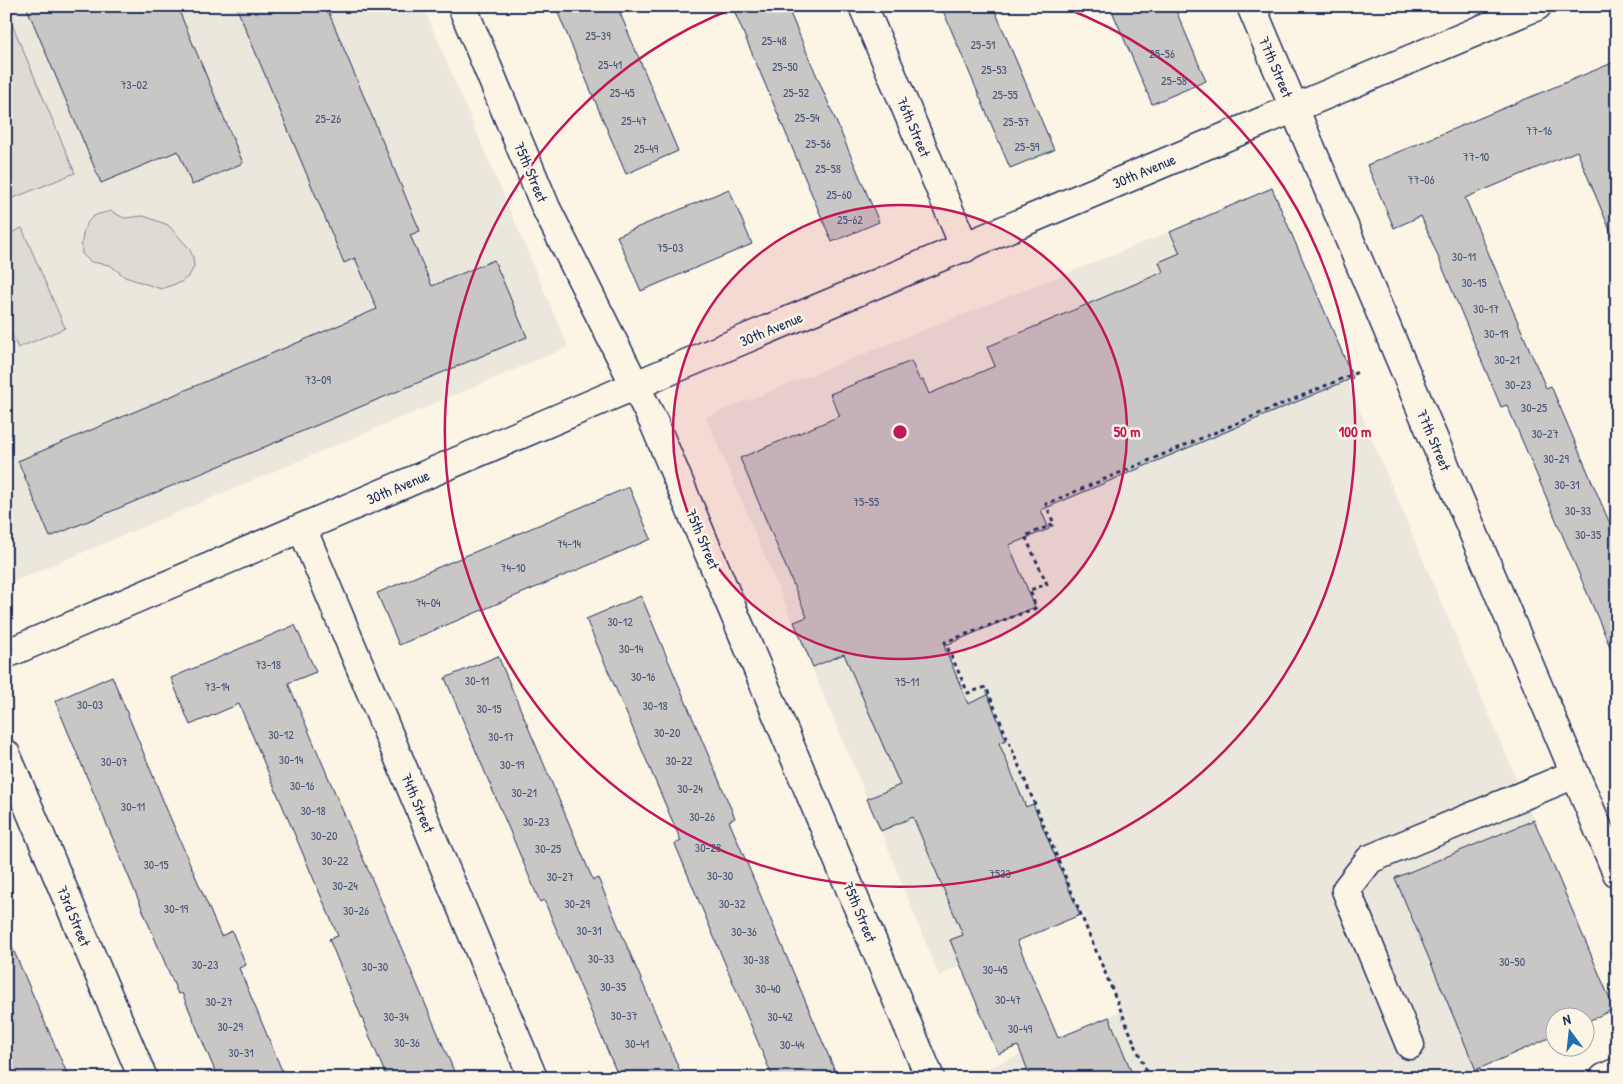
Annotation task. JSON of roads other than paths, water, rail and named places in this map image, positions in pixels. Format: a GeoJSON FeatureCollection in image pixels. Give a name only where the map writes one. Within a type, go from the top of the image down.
{"type":"FeatureCollection","features":[{"type":"Feature","properties":{"kind":"street","name":"75th Street"},"geometry":{"type":"LineString","coordinates":[[462,6],[546,208],[654,423],[930,1078]]}},
{"type":"Feature","properties":{"kind":"street","name":"76th Street"},"geometry":{"type":"LineString","coordinates":[[863,6],[965,248]]}},
{"type":"Feature","properties":{"kind":"street","name":"77th Street"},"geometry":{"type":"LineString","coordinates":[[1251,6],[1617,873]]}},
{"type":"Feature","properties":{"kind":"street","name":"30th Avenue"},"geometry":{"type":"LineString","coordinates":[[6,654],[635,386],[1537,6]]}},
{"type":"Feature","properties":{"kind":"street","name":"74th Street"},"geometry":{"type":"LineString","coordinates":[[302,528],[533,1078]]}},
{"type":"Feature","properties":{"kind":"street","name":"73rd Street"},"geometry":{"type":"LineString","coordinates":[[6,754],[143,1078]]}},
{"type":"Feature","properties":{"kind":"street"},"geometry":{"type":"LineString","coordinates":[[1410,1045],[1346,890],[1370,859],[1575,774]]}},
{"type":"Feature","properties":{"kind":"street"},"geometry":{"type":"LineString","coordinates":[[1604,1078],[1617,1072]]}}]}
